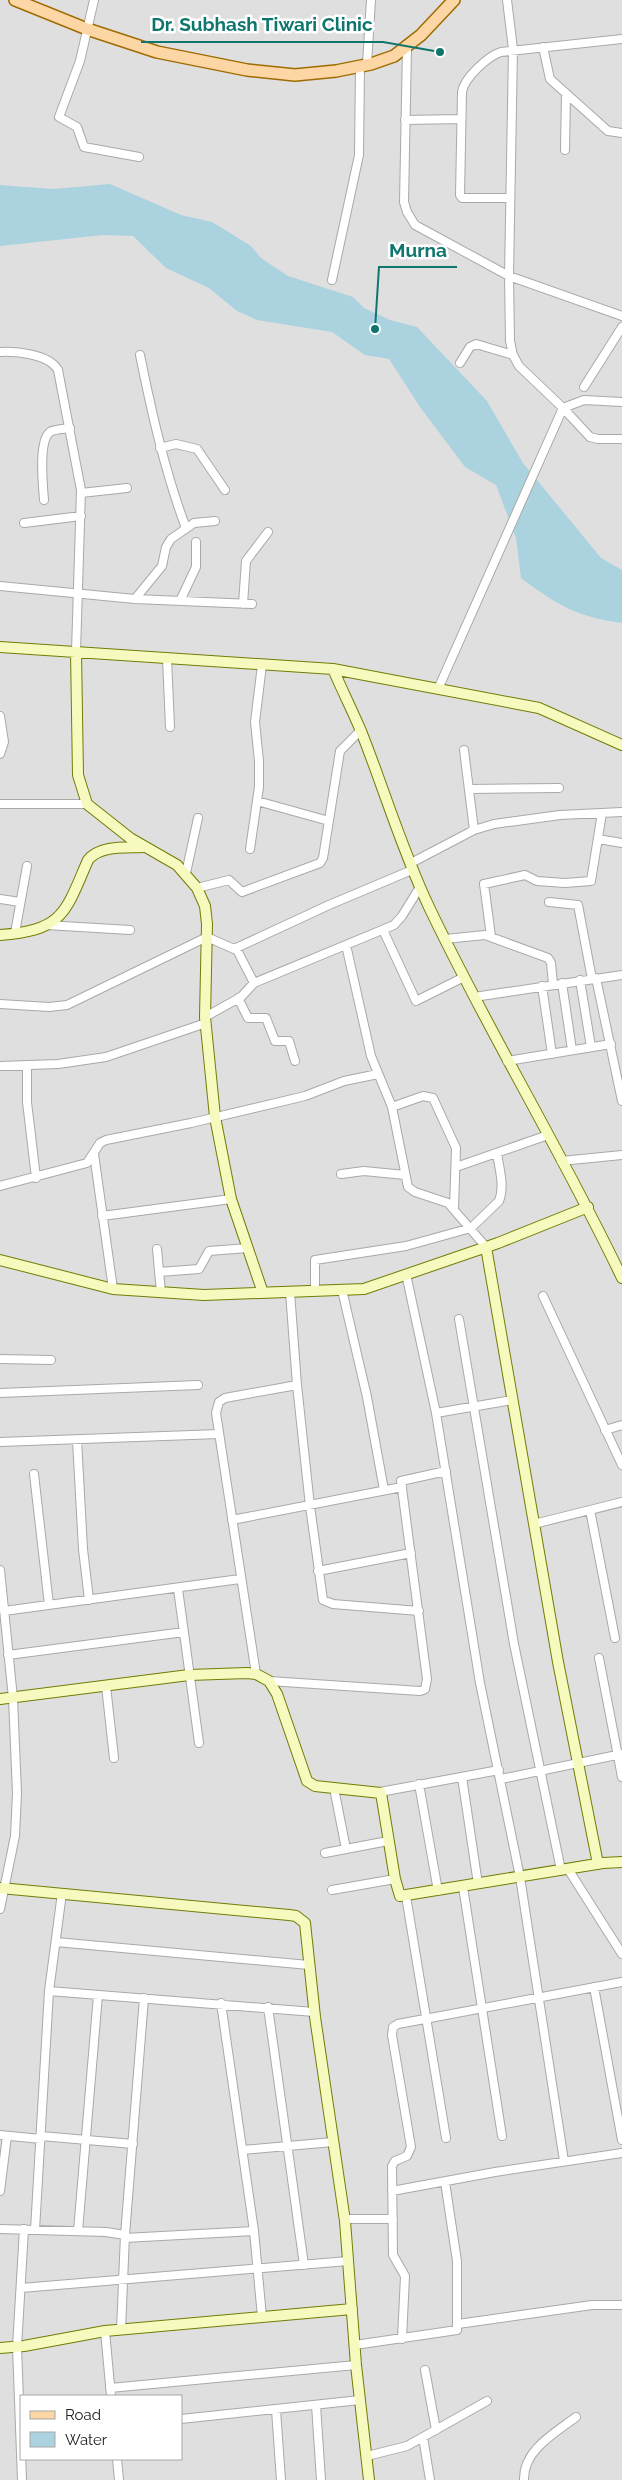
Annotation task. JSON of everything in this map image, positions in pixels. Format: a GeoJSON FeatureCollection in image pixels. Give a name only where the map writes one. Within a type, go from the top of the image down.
{"type":"FeatureCollection","features":[{"type":"Feature","properties":{"kind":"main road"},"geometry":{"type":"LineString","coordinates":[[15,0],[87,29],[157,52],[275,74],[295,75],[364,65],[394,56],[407,47],[454,0]]}},
{"type":"Feature","properties":{"kind":"street"},"geometry":{"type":"LineString","coordinates":[[94,0],[80,61],[59,116],[75,125],[84,147],[139,157]]}},
{"type":"Feature","properties":{"kind":"street"},"geometry":{"type":"LineString","coordinates":[[332,280],[359,155],[364,65],[371,0]]}},
{"type":"Feature","properties":{"kind":"street"},"geometry":{"type":"LineString","coordinates":[[507,0],[513,49],[509,276],[510,340],[519,366],[590,437],[598,439],[622,438]]}},
{"type":"Feature","properties":{"kind":"street"},"geometry":{"type":"LineString","coordinates":[[510,198],[461,197],[461,119],[462,92],[465,82],[493,56],[513,49],[622,39]]}},
{"type":"Feature","properties":{"kind":"street"},"geometry":{"type":"LineString","coordinates":[[407,47],[404,202],[407,212],[415,225],[509,276],[622,316]]}},
{"type":"Feature","properties":{"kind":"street"},"geometry":{"type":"LineString","coordinates":[[543,47],[548,77],[608,130],[622,133]]}},
{"type":"Feature","properties":{"kind":"street"},"geometry":{"type":"LineString","coordinates":[[565,150],[566,94]]}},
{"type":"Feature","properties":{"kind":"street"},"geometry":{"type":"LineString","coordinates":[[405,120],[461,119]]}},
{"type":"Feature","properties":{"kind":"street"},"geometry":{"type":"LineString","coordinates":[[584,388],[622,327]]}},
{"type":"Feature","properties":{"kind":"street"},"geometry":{"type":"LineString","coordinates":[[460,363],[470,347],[476,344],[514,355]]}},
{"type":"Feature","properties":{"kind":"street"},"geometry":{"type":"LineString","coordinates":[[0,352],[21,351],[56,366],[70,428],[81,493],[76,652],[78,775],[87,804],[143,846],[177,865],[186,873],[197,888],[207,914],[206,1020],[215,1118],[231,1199],[263,1293]]}},
{"type":"Feature","properties":{"kind":"street"},"geometry":{"type":"LineString","coordinates":[[140,355],[160,448],[172,490],[186,528]]}},
{"type":"Feature","properties":{"kind":"street"},"geometry":{"type":"LineString","coordinates":[[438,689],[540,465],[563,408],[584,400],[622,402]]}},
{"type":"Feature","properties":{"kind":"street"},"geometry":{"type":"LineString","coordinates":[[44,500],[42,460],[48,434],[51,431],[70,428]]}},
{"type":"Feature","properties":{"kind":"street"},"geometry":{"type":"LineString","coordinates":[[160,448],[176,444],[197,449],[225,490]]}},
{"type":"Feature","properties":{"kind":"street"},"geometry":{"type":"LineString","coordinates":[[81,493],[127,488]]}},
{"type":"Feature","properties":{"kind":"street"},"geometry":{"type":"LineString","coordinates":[[24,523],[81,516]]}},
{"type":"Feature","properties":{"kind":"street"},"geometry":{"type":"LineString","coordinates":[[136,599],[162,566],[168,543],[194,523],[215,521]]}},
{"type":"Feature","properties":{"kind":"street"},"geometry":{"type":"LineString","coordinates":[[243,604],[246,561],[268,532]]}},
{"type":"Feature","properties":{"kind":"street"},"geometry":{"type":"LineString","coordinates":[[180,601],[196,567],[196,542]]}},
{"type":"Feature","properties":{"kind":"street"},"geometry":{"type":"LineString","coordinates":[[0,586],[136,599],[252,604]]}},
{"type":"Feature","properties":{"kind":"street"},"geometry":{"type":"LineString","coordinates":[[0,648],[333,669],[539,708],[622,745]]}},
{"type":"Feature","properties":{"kind":"street"},"geometry":{"type":"LineString","coordinates":[[167,658],[170,727]]}},
{"type":"Feature","properties":{"kind":"street"},"geometry":{"type":"LineString","coordinates":[[250,849],[260,775],[255,722],[262,664]]}},
{"type":"Feature","properties":{"kind":"street"},"geometry":{"type":"LineString","coordinates":[[333,669],[360,731],[420,887],[444,939],[507,1061],[588,1206],[622,1278]]}},
{"type":"Feature","properties":{"kind":"street"},"geometry":{"type":"LineString","coordinates":[[0,716],[4,742],[0,754]]}},
{"type":"Feature","properties":{"kind":"street"},"geometry":{"type":"LineString","coordinates":[[197,888],[229,880],[242,892],[318,865],[323,858],[340,751],[360,731]]}},
{"type":"Feature","properties":{"kind":"street"},"geometry":{"type":"LineString","coordinates":[[464,750],[474,830]]}},
{"type":"Feature","properties":{"kind":"street"},"geometry":{"type":"LineString","coordinates":[[469,789],[559,788]]}},
{"type":"Feature","properties":{"kind":"street"},"geometry":{"type":"LineString","coordinates":[[257,801],[329,821]]}},
{"type":"Feature","properties":{"kind":"street"},"geometry":{"type":"LineString","coordinates":[[0,804],[87,804]]}},
{"type":"Feature","properties":{"kind":"street"},"geometry":{"type":"LineString","coordinates":[[207,937],[231,949],[236,948],[412,867],[474,830],[503,823],[560,815],[622,812]]}},
{"type":"Feature","properties":{"kind":"street"},"geometry":{"type":"LineString","coordinates":[[491,936],[483,886],[485,882],[525,875],[537,881],[565,883],[591,881],[602,813]]}},
{"type":"Feature","properties":{"kind":"street"},"geometry":{"type":"LineString","coordinates":[[186,873],[198,818]]}},
{"type":"Feature","properties":{"kind":"street"},"geometry":{"type":"LineString","coordinates":[[598,839],[622,843]]}},
{"type":"Feature","properties":{"kind":"street"},"geometry":{"type":"LineString","coordinates":[[0,935],[15,934],[46,925],[64,913],[88,860],[93,854],[104,850],[143,846]]}},
{"type":"Feature","properties":{"kind":"street"},"geometry":{"type":"LineString","coordinates":[[15,934],[27,866]]}},
{"type":"Feature","properties":{"kind":"street"},"geometry":{"type":"LineString","coordinates":[[0,1066],[58,1064],[106,1057],[206,1020],[238,998],[254,983],[383,930],[399,921],[420,887]]}},
{"type":"Feature","properties":{"kind":"street"},"geometry":{"type":"LineString","coordinates":[[0,898],[20,902]]}},
{"type":"Feature","properties":{"kind":"street"},"geometry":{"type":"LineString","coordinates":[[549,902],[578,905],[622,1101]]}},
{"type":"Feature","properties":{"kind":"street"},"geometry":{"type":"LineString","coordinates":[[46,925],[130,930]]}},
{"type":"Feature","properties":{"kind":"street"},"geometry":{"type":"LineString","coordinates":[[383,930],[416,1001],[464,977]]}},
{"type":"Feature","properties":{"kind":"street"},"geometry":{"type":"LineString","coordinates":[[444,939],[478,935],[491,936],[549,959],[553,984]]}},
{"type":"Feature","properties":{"kind":"street"},"geometry":{"type":"LineString","coordinates":[[0,1004],[49,1007],[67,1005],[207,937]]}},
{"type":"Feature","properties":{"kind":"street"},"geometry":{"type":"LineString","coordinates":[[346,945],[371,1056],[392,1107],[406,1182],[411,1190],[442,1200],[454,1208],[486,1247],[534,1524],[598,1864]]}},
{"type":"Feature","properties":{"kind":"street"},"geometry":{"type":"LineString","coordinates":[[236,948],[254,983]]}},
{"type":"Feature","properties":{"kind":"street"},"geometry":{"type":"LineString","coordinates":[[474,997],[622,975]]}},
{"type":"Feature","properties":{"kind":"street"},"geometry":{"type":"LineString","coordinates":[[580,980],[591,1047]]}},
{"type":"Feature","properties":{"kind":"street"},"geometry":{"type":"LineString","coordinates":[[562,983],[572,1050]]}},
{"type":"Feature","properties":{"kind":"street"},"geometry":{"type":"LineString","coordinates":[[542,986],[552,1054]]}},
{"type":"Feature","properties":{"kind":"street"},"geometry":{"type":"LineString","coordinates":[[238,998],[248,1018],[266,1018],[275,1040],[288,1042],[296,1061]]}},
{"type":"Feature","properties":{"kind":"street"},"geometry":{"type":"LineString","coordinates":[[507,1061],[610,1044]]}},
{"type":"Feature","properties":{"kind":"street"},"geometry":{"type":"LineString","coordinates":[[27,1066],[27,1102],[36,1178]]}},
{"type":"Feature","properties":{"kind":"street"},"geometry":{"type":"LineString","coordinates":[[0,1186],[87,1163],[100,1143],[106,1140],[215,1118],[305,1096],[344,1080],[378,1074]]}},
{"type":"Feature","properties":{"kind":"street"},"geometry":{"type":"LineString","coordinates":[[392,1107],[423,1096],[433,1098],[456,1148],[454,1208]]}},
{"type":"Feature","properties":{"kind":"street"},"geometry":{"type":"LineString","coordinates":[[456,1167],[548,1135]]}},
{"type":"Feature","properties":{"kind":"street"},"geometry":{"type":"LineString","coordinates":[[315,1291],[313,1263],[315,1260],[406,1246],[471,1228],[499,1201],[502,1187],[497,1153]]}},
{"type":"Feature","properties":{"kind":"street"},"geometry":{"type":"LineString","coordinates":[[94,1154],[113,1290]]}},
{"type":"Feature","properties":{"kind":"street"},"geometry":{"type":"LineString","coordinates":[[561,1160],[622,1155]]}},
{"type":"Feature","properties":{"kind":"street"},"geometry":{"type":"LineString","coordinates":[[341,1174],[364,1171],[405,1174]]}},
{"type":"Feature","properties":{"kind":"street"},"geometry":{"type":"LineString","coordinates":[[102,1216],[231,1199]]}},
{"type":"Feature","properties":{"kind":"street"},"geometry":{"type":"LineString","coordinates":[[0,1260],[113,1290],[204,1295],[364,1289],[486,1247],[588,1206]]}},
{"type":"Feature","properties":{"kind":"street"},"geometry":{"type":"LineString","coordinates":[[159,1272],[199,1269],[209,1252],[248,1248]]}},
{"type":"Feature","properties":{"kind":"street"},"geometry":{"type":"LineString","coordinates":[[157,1249],[161,1293]]}},
{"type":"Feature","properties":{"kind":"street"},"geometry":{"type":"LineString","coordinates":[[406,1274],[436,1413],[480,1683],[520,1877],[564,2162]]}},
{"type":"Feature","properties":{"kind":"street"},"geometry":{"type":"LineString","coordinates":[[342,1290],[367,1397],[384,1490]]}},
{"type":"Feature","properties":{"kind":"street"},"geometry":{"type":"LineString","coordinates":[[290,1292],[297,1385],[321,1594],[328,1603],[419,1611]]}},
{"type":"Feature","properties":{"kind":"street"},"geometry":{"type":"LineString","coordinates":[[543,1296],[622,1466]]}},
{"type":"Feature","properties":{"kind":"street"},"geometry":{"type":"LineString","coordinates":[[459,1319],[514,1644],[540,1771],[564,1869],[622,1954]]}},
{"type":"Feature","properties":{"kind":"street"},"geometry":{"type":"LineString","coordinates":[[0,1360],[51,1360]]}},
{"type":"Feature","properties":{"kind":"street"},"geometry":{"type":"LineString","coordinates":[[0,1393],[198,1385]]}},
{"type":"Feature","properties":{"kind":"street"},"geometry":{"type":"LineString","coordinates":[[256,1674],[240,1579],[216,1407],[225,1398],[297,1385]]}},
{"type":"Feature","properties":{"kind":"street"},"geometry":{"type":"LineString","coordinates":[[436,1413],[512,1400]]}},
{"type":"Feature","properties":{"kind":"street"},"geometry":{"type":"LineString","coordinates":[[605,1430],[622,1425]]}},
{"type":"Feature","properties":{"kind":"street"},"geometry":{"type":"LineString","coordinates":[[0,1442],[219,1434]]}},
{"type":"Feature","properties":{"kind":"street"},"geometry":{"type":"LineString","coordinates":[[77,1440],[83,1549],[89,1600]]}},
{"type":"Feature","properties":{"kind":"street"},"geometry":{"type":"LineString","coordinates":[[0,1699],[189,1675],[256,1674],[269,1681],[420,1691],[425,1689],[427,1679],[401,1481],[403,1479],[446,1472]]}},
{"type":"Feature","properties":{"kind":"street"},"geometry":{"type":"LineString","coordinates":[[34,1474],[49,1606]]}},
{"type":"Feature","properties":{"kind":"street"},"geometry":{"type":"LineString","coordinates":[[232,1520],[402,1487]]}},
{"type":"Feature","properties":{"kind":"street"},"geometry":{"type":"LineString","coordinates":[[534,1524],[622,1502]]}},
{"type":"Feature","properties":{"kind":"street"},"geometry":{"type":"LineString","coordinates":[[590,1510],[615,1638]]}},
{"type":"Feature","properties":{"kind":"street"},"geometry":{"type":"LineString","coordinates":[[318,1571],[411,1553]]}},
{"type":"Feature","properties":{"kind":"street"},"geometry":{"type":"LineString","coordinates":[[0,1570],[12,1698],[17,1816],[11,1856],[2,1888],[0,1909]]}},
{"type":"Feature","properties":{"kind":"street"},"geometry":{"type":"LineString","coordinates":[[4,1611],[178,1589],[240,1579]]}},
{"type":"Feature","properties":{"kind":"street"},"geometry":{"type":"LineString","coordinates":[[178,1589],[199,1743]]}},
{"type":"Feature","properties":{"kind":"street"},"geometry":{"type":"LineString","coordinates":[[8,1655],[184,1632]]}},
{"type":"Feature","properties":{"kind":"street"},"geometry":{"type":"LineString","coordinates":[[599,1658],[620,1755],[622,1777]]}},
{"type":"Feature","properties":{"kind":"street"},"geometry":{"type":"LineString","coordinates":[[269,1681],[285,1714],[307,1781],[315,1786],[380,1792],[499,1770]]}},
{"type":"Feature","properties":{"kind":"street"},"geometry":{"type":"LineString","coordinates":[[106,1686],[114,1758]]}},
{"type":"Feature","properties":{"kind":"street"},"geometry":{"type":"LineString","coordinates":[[501,1779],[620,1755]]}},
{"type":"Feature","properties":{"kind":"street"},"geometry":{"type":"LineString","coordinates":[[462,1777],[478,1884]]}},
{"type":"Feature","properties":{"kind":"street"},"geometry":{"type":"LineString","coordinates":[[419,1784],[438,1891]]}},
{"type":"Feature","properties":{"kind":"street"},"geometry":{"type":"LineString","coordinates":[[334,1788],[346,1849]]}},
{"type":"Feature","properties":{"kind":"street"},"geometry":{"type":"LineString","coordinates":[[380,1792],[399,1895],[406,1896],[564,1869],[622,1862]]}},
{"type":"Feature","properties":{"kind":"street"},"geometry":{"type":"LineString","coordinates":[[325,1852],[388,1841]]}},
{"type":"Feature","properties":{"kind":"street"},"geometry":{"type":"LineString","coordinates":[[332,1890],[395,1879]]}},
{"type":"Feature","properties":{"kind":"street"},"geometry":{"type":"LineString","coordinates":[[462,1887],[502,2136]]}},
{"type":"Feature","properties":{"kind":"street"},"geometry":{"type":"LineString","coordinates":[[2,1888],[296,1916],[305,1923],[314,2012],[345,2219],[356,2365],[369,2480]]}},
{"type":"Feature","properties":{"kind":"street"},"geometry":{"type":"LineString","coordinates":[[35,2230],[49,1991],[62,1893]]}},
{"type":"Feature","properties":{"kind":"street"},"geometry":{"type":"LineString","coordinates":[[406,1896],[446,2138]]}},
{"type":"Feature","properties":{"kind":"street"},"geometry":{"type":"LineString","coordinates":[[56,1942],[309,1966]]}},
{"type":"Feature","properties":{"kind":"street"},"geometry":{"type":"LineString","coordinates":[[402,2339],[405,2276],[393,2255],[392,2163],[407,2156],[410,2147],[392,2030],[398,2024],[622,1982]]}},
{"type":"Feature","properties":{"kind":"street"},"geometry":{"type":"LineString","coordinates":[[594,1987],[622,2140]]}},
{"type":"Feature","properties":{"kind":"street"},"geometry":{"type":"LineString","coordinates":[[49,1991],[221,2003],[314,2012]]}},
{"type":"Feature","properties":{"kind":"street"},"geometry":{"type":"LineString","coordinates":[[78,2231],[98,1995]]}},
{"type":"Feature","properties":{"kind":"street"},"geometry":{"type":"LineString","coordinates":[[121,2330],[125,2236],[144,1998]]}},
{"type":"Feature","properties":{"kind":"street"},"geometry":{"type":"LineString","coordinates":[[221,2003],[254,2231],[262,2317]]}},
{"type":"Feature","properties":{"kind":"street"},"geometry":{"type":"LineString","coordinates":[[268,2007],[304,2264]]}},
{"type":"Feature","properties":{"kind":"street"},"geometry":{"type":"LineString","coordinates":[[0,2191],[4,2135],[133,2144]]}},
{"type":"Feature","properties":{"kind":"street"},"geometry":{"type":"LineString","coordinates":[[243,2150],[334,2142]]}},
{"type":"Feature","properties":{"kind":"street"},"geometry":{"type":"LineString","coordinates":[[392,2191],[622,2153]]}},
{"type":"Feature","properties":{"kind":"street"},"geometry":{"type":"LineString","coordinates":[[355,2345],[454,2332],[457,2330],[457,2261],[445,2182]]}},
{"type":"Feature","properties":{"kind":"street"},"geometry":{"type":"LineString","coordinates":[[345,2219],[393,2219]]}},
{"type":"Feature","properties":{"kind":"street"},"geometry":{"type":"LineString","coordinates":[[0,2228],[78,2231],[125,2236],[254,2231]]}},
{"type":"Feature","properties":{"kind":"street"},"geometry":{"type":"LineString","coordinates":[[20,2414],[17,2347],[24,2229]]}},
{"type":"Feature","properties":{"kind":"street"},"geometry":{"type":"LineString","coordinates":[[21,2288],[348,2261]]}},
{"type":"Feature","properties":{"kind":"street"},"geometry":{"type":"LineString","coordinates":[[458,2324],[592,2306],[622,2305]]}},
{"type":"Feature","properties":{"kind":"street"},"geometry":{"type":"LineString","coordinates":[[0,2348],[17,2347],[105,2331],[352,2309]]}},
{"type":"Feature","properties":{"kind":"street"},"geometry":{"type":"LineString","coordinates":[[105,2331],[111,2392],[356,2365]]}},
{"type":"Feature","properties":{"kind":"street"},"geometry":{"type":"LineString","coordinates":[[425,2370],[436,2430]]}},
{"type":"Feature","properties":{"kind":"street"},"geometry":{"type":"LineString","coordinates":[[182,2419],[360,2400]]}},
{"type":"Feature","properties":{"kind":"street"},"geometry":{"type":"LineString","coordinates":[[366,2456],[399,2449],[487,2401]]}},
{"type":"Feature","properties":{"kind":"street"},"geometry":{"type":"LineString","coordinates":[[316,2405],[321,2480]]}},
{"type":"Feature","properties":{"kind":"street"},"geometry":{"type":"LineString","coordinates":[[276,2410],[281,2480]]}},
{"type":"Feature","properties":{"kind":"street"},"geometry":{"type":"LineString","coordinates":[[524,2480],[525,2467],[534,2450],[576,2417]]}},
{"type":"Feature","properties":{"kind":"street"},"geometry":{"type":"LineString","coordinates":[[423,2437],[430,2480]]}},
{"type":"Feature","properties":{"kind":"street"},"geometry":{"type":"LineString","coordinates":[[22,2460],[22,2480]]}},
{"type":"Feature","properties":{"kind":"street"},"geometry":{"type":"LineString","coordinates":[[117,2460],[119,2480]]}},
{"type":"Feature","properties":{"kind":"shaded area"},"geometry":{"type":"Polygon","coordinates":[[[0,0],[622,0],[622,2480],[0,2480],[0,0]]]}},
{"type":"Feature","properties":{"kind":"water"},"geometry":{"type":"Polygon","coordinates":[[[110,184],[181,215],[212,222],[251,246],[261,258],[288,276],[353,297],[364,308],[390,320],[417,327],[487,401],[523,463],[601,558],[622,570],[622,623],[592,617],[568,608],[546,596],[521,578],[516,538],[496,485],[465,467],[420,407],[389,359],[365,355],[332,332],[257,320],[237,311],[209,288],[166,268],[133,236],[103,235],[0,246],[0,185],[53,189],[110,184]]]}},
{"type":"Feature","properties":{"kind":"place","name":"Dr. Subhash Tiwari Clinic"},"geometry":{"type":"Point","coordinates":[440,52]}},
{"type":"Feature","properties":{"kind":"place","name":"Murna"},"geometry":{"type":"Point","coordinates":[375,329]}}]}
